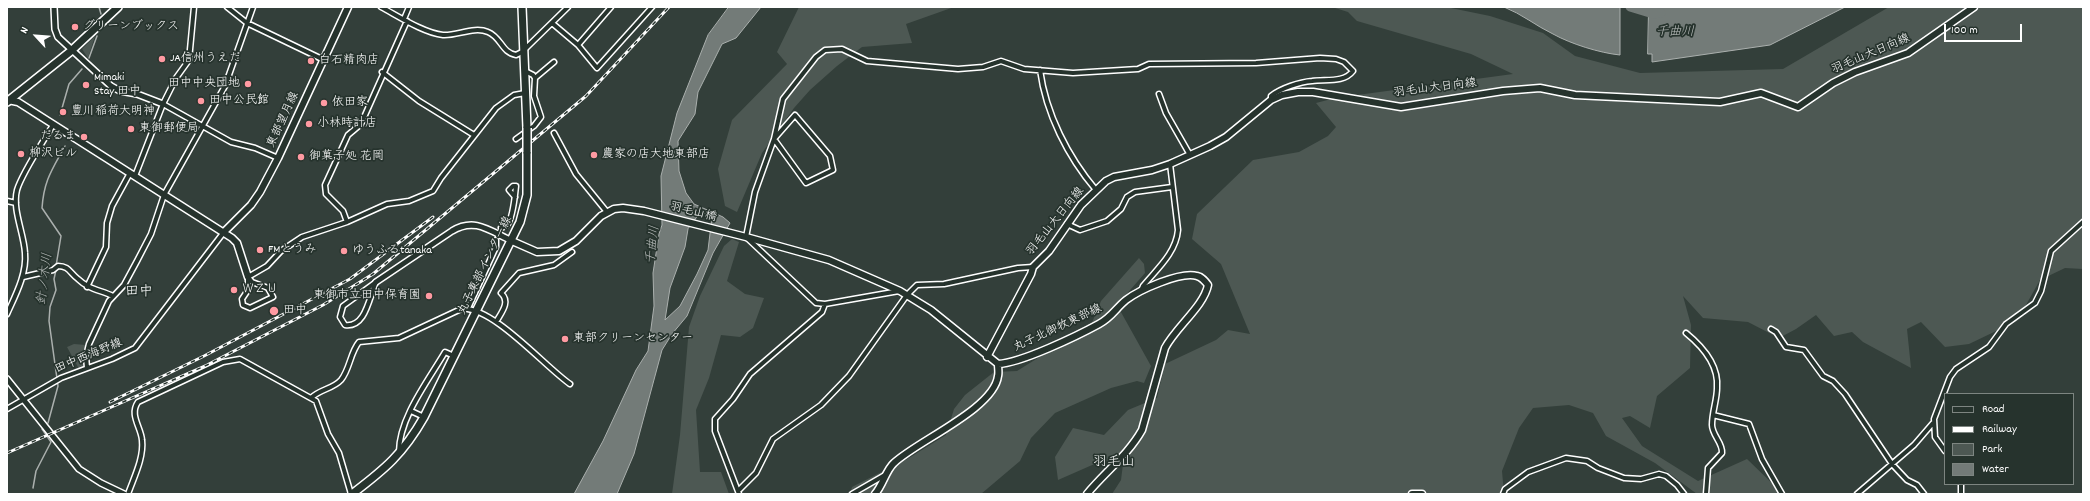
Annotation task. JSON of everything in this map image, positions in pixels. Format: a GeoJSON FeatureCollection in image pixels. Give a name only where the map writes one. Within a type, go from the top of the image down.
{"type":"FeatureCollection","features":[{"type":"Feature","properties":{"kind":"main road"},"geometry":{"type":"LineString","coordinates":[[8,101],[71,50],[118,7]]}},
{"type":"Feature","properties":{"kind":"main road","name":"東部望月線"},"geometry":{"type":"LineString","coordinates":[[224,232],[254,201],[278,158],[348,7]]}},
{"type":"Feature","properties":{"kind":"main road","name":"丸子東部インター線"},"geometry":{"type":"LineString","coordinates":[[351,494],[399,455],[413,436],[424,417],[512,241],[520,222],[527,195],[528,152],[522,52],[522,7]]}},
{"type":"Feature","properties":{"kind":"main road","name":"羽毛山大日向線"},"geometry":{"type":"LineString","coordinates":[[987,357],[1031,274],[1033,267],[1049,251],[1066,224],[1106,181],[1114,177],[1152,170],[1190,155],[1226,137],[1271,100],[1282,95],[1298,92],[1313,92],[1401,107],[1503,91],[1540,88],[1576,94],[1720,102],[1761,93],[1798,107],[1832,83],[1848,75],[1908,53],[1974,7]]}},
{"type":"Feature","properties":{"kind":"main road"},"geometry":{"type":"LineString","coordinates":[[8,101],[18,102],[224,232],[237,243],[248,277]]}},
{"type":"Feature","properties":{"kind":"main road","name":"羽毛山橋"},"geometry":{"type":"LineString","coordinates":[[607,212],[623,208],[644,211],[746,237]]}},
{"type":"Feature","properties":{"kind":"main road"},"geometry":{"type":"LineString","coordinates":[[512,241],[537,252],[559,251],[576,241],[596,219],[607,212]]}},
{"type":"Feature","properties":{"kind":"main road"},"geometry":{"type":"LineString","coordinates":[[746,237],[829,260],[900,291],[931,310],[987,357],[998,364],[998,378],[985,399],[957,422],[892,464],[884,483],[875,494]]}},
{"type":"Feature","properties":{"kind":"main road","name":"丸子北御牧東部線"},"geometry":{"type":"LineString","coordinates":[[998,364],[1014,362],[1098,324],[1113,315],[1126,300],[1141,291],[1184,275],[1196,275],[1202,278],[1208,285],[1205,296],[1179,326],[1165,348],[1142,430],[1136,442],[1125,456],[1106,472],[1087,494]]}},
{"type":"Feature","properties":{"kind":"main road"},"geometry":{"type":"LineString","coordinates":[[1412,494],[1422,494]]}},
{"type":"Feature","properties":{"kind":"street"},"geometry":{"type":"LineString","coordinates":[[54,7],[56,34],[110,86],[120,92],[137,94],[163,104],[231,142],[254,148],[278,158]]}},
{"type":"Feature","properties":{"kind":"street"},"geometry":{"type":"LineString","coordinates":[[88,287],[106,247],[107,223],[112,206],[133,175],[163,104],[176,78],[189,60],[194,7]]}},
{"type":"Feature","properties":{"kind":"street"},"geometry":{"type":"LineString","coordinates":[[228,7],[247,23],[324,60]]}},
{"type":"Feature","properties":{"kind":"street"},"geometry":{"type":"LineString","coordinates":[[87,368],[86,356],[89,344],[113,296],[124,285],[137,261],[150,234],[164,195],[225,86],[253,7]]}},
{"type":"Feature","properties":{"kind":"street"},"geometry":{"type":"LineString","coordinates":[[381,7],[405,20],[443,35],[470,31],[488,32],[499,41],[508,52],[516,55],[522,52],[568,7]]}},
{"type":"Feature","properties":{"kind":"street"},"geometry":{"type":"LineString","coordinates":[[347,222],[343,211],[326,194],[325,185],[348,135],[361,124],[405,20],[409,7]]}},
{"type":"Feature","properties":{"kind":"street"},"geometry":{"type":"LineString","coordinates":[[578,45],[611,7]]}},
{"type":"Feature","properties":{"kind":"street"},"geometry":{"type":"LineString","coordinates":[[552,23],[578,45],[598,68],[650,9],[644,7]]}},
{"type":"Feature","properties":{"kind":"street"},"geometry":{"type":"LineString","coordinates":[[900,291],[825,304],[811,301],[746,237],[756,192],[774,139],[783,98],[816,57],[825,50],[842,49],[866,61],[958,69],[983,67],[1001,62],[1024,69],[1074,73],[1138,69],[1149,64],[1256,63],[1320,58],[1336,59],[1344,62],[1353,71],[1350,76],[1341,79],[1311,81],[1276,92],[1271,96],[1271,100]]}},
{"type":"Feature","properties":{"kind":"street"},"geometry":{"type":"LineString","coordinates":[[516,139],[534,126],[541,117],[534,96],[535,78],[554,62]]}},
{"type":"Feature","properties":{"kind":"street"},"geometry":{"type":"LineString","coordinates":[[1040,70],[1043,91],[1051,115],[1080,172],[1096,190]]}},
{"type":"Feature","properties":{"kind":"street"},"geometry":{"type":"LineString","coordinates":[[524,71],[533,75],[535,78]]}},
{"type":"Feature","properties":{"kind":"street"},"geometry":{"type":"LineString","coordinates":[[382,72],[419,101],[474,135]]}},
{"type":"Feature","properties":{"kind":"street"},"geometry":{"type":"LineString","coordinates":[[248,277],[267,266],[293,242],[347,222],[387,204],[409,201],[433,191],[441,178],[496,108],[514,95],[525,93]]}},
{"type":"Feature","properties":{"kind":"street"},"geometry":{"type":"LineString","coordinates":[[1159,94],[1166,113],[1190,155]]}},
{"type":"Feature","properties":{"kind":"street"},"geometry":{"type":"LineString","coordinates":[[795,115],[830,156],[833,170],[806,183],[774,139],[795,115]]}},
{"type":"Feature","properties":{"kind":"street"},"geometry":{"type":"LineString","coordinates":[[7,314],[23,277],[26,253],[16,203],[17,190],[53,125]]}},
{"type":"Feature","properties":{"kind":"street"},"geometry":{"type":"LineString","coordinates":[[554,133],[576,174],[607,212]]}},
{"type":"Feature","properties":{"kind":"street"},"geometry":{"type":"LineString","coordinates":[[1141,291],[1142,286],[1173,250],[1177,240],[1178,230],[1170,164]]}},
{"type":"Feature","properties":{"kind":"street"},"geometry":{"type":"LineString","coordinates":[[1066,224],[1080,230],[1107,221],[1121,209],[1127,197],[1135,192],[1172,187]]}},
{"type":"Feature","properties":{"kind":"street"},"geometry":{"type":"LineString","coordinates":[[501,228],[506,225],[510,219],[515,197]]}},
{"type":"Feature","properties":{"kind":"street"},"geometry":{"type":"LineString","coordinates":[[7,201],[16,203]]}},
{"type":"Feature","properties":{"kind":"street"},"geometry":{"type":"LineString","coordinates":[[1944,393],[1950,377],[1956,369],[1989,347],[2006,324],[2035,303],[2041,291],[2051,251],[2083,222]]}},
{"type":"Feature","properties":{"kind":"street"},"geometry":{"type":"LineString","coordinates":[[376,282],[360,321],[352,326],[346,325],[341,321],[340,310],[346,303],[376,282],[464,224],[478,225],[512,241]]}},
{"type":"Feature","properties":{"kind":"street","name":"田中西海野線"},"geometry":{"type":"LineString","coordinates":[[7,408],[61,378],[112,359],[134,348],[224,232]]}},
{"type":"Feature","properties":{"kind":"street"},"geometry":{"type":"LineString","coordinates":[[468,308],[496,247],[496,240]]}},
{"type":"Feature","properties":{"kind":"street"},"geometry":{"type":"LineString","coordinates":[[496,322],[506,304],[505,298],[501,293],[519,273],[554,265],[572,252]]}},
{"type":"Feature","properties":{"kind":"street"},"geometry":{"type":"LineString","coordinates":[[23,277],[53,270],[58,266],[63,266],[71,270],[76,278],[88,287],[113,296]]}},
{"type":"Feature","properties":{"kind":"street"},"geometry":{"type":"LineString","coordinates":[[825,304],[822,312],[750,374],[733,399],[715,419],[715,431],[739,492],[756,473],[773,439],[821,405],[845,380],[907,295],[917,285],[944,284],[1018,268],[1033,267]]}},
{"type":"Feature","properties":{"kind":"street"},"geometry":{"type":"LineString","coordinates":[[248,277],[252,282],[268,288],[273,297],[250,308],[243,305],[242,299],[248,290],[248,277]]}},
{"type":"Feature","properties":{"kind":"street"},"geometry":{"type":"LineString","coordinates":[[364,291],[368,291],[370,295]]}},
{"type":"Feature","properties":{"kind":"street"},"geometry":{"type":"LineString","coordinates":[[312,398],[320,392],[334,386],[342,379],[359,342],[399,338],[461,309],[468,308],[496,322],[513,334],[557,375],[570,384]]}},
{"type":"Feature","properties":{"kind":"street"},"geometry":{"type":"LineString","coordinates":[[1771,329],[1776,332],[1786,347],[1804,350],[1823,376],[1833,381],[1863,419],[1892,464],[1907,480],[1917,485],[1924,494]]}},
{"type":"Feature","properties":{"kind":"street"},"geometry":{"type":"LineString","coordinates":[[1686,334],[1703,348],[1711,362],[1717,387],[1712,426],[1721,446],[1722,453],[1708,468],[1706,494]]}},
{"type":"Feature","properties":{"kind":"street"},"geometry":{"type":"LineString","coordinates":[[399,455],[402,431],[411,411],[445,352],[454,356]]}},
{"type":"Feature","properties":{"kind":"street"},"geometry":{"type":"LineString","coordinates":[[128,494],[142,453],[142,439],[136,423],[135,407],[142,399],[223,362],[240,359],[316,401],[320,408],[328,434],[339,453],[351,494]]}},
{"type":"Feature","properties":{"kind":"street"},"geometry":{"type":"LineString","coordinates":[[7,380],[79,469],[100,483],[124,494]]}},
{"type":"Feature","properties":{"kind":"street"},"geometry":{"type":"LineString","coordinates":[[1857,494],[1914,445],[1934,423],[1944,394]]}},
{"type":"Feature","properties":{"kind":"street"},"geometry":{"type":"LineString","coordinates":[[411,411],[424,417]]}},
{"type":"Feature","properties":{"kind":"street"},"geometry":{"type":"LineString","coordinates":[[1713,415],[1749,424],[1762,459],[1782,494]]}},
{"type":"Feature","properties":{"kind":"street"},"geometry":{"type":"LineString","coordinates":[[1934,423],[1935,437],[1944,450]]}},
{"type":"Feature","properties":{"kind":"street"},"geometry":{"type":"LineString","coordinates":[[402,431],[413,436]]}},
{"type":"Feature","properties":{"kind":"street"},"geometry":{"type":"LineString","coordinates":[[1503,494],[1505,489],[1528,472],[1566,458],[1587,461],[1598,468],[1624,478],[1641,479],[1659,474],[1666,476],[1677,485],[1684,494]]}},
{"type":"Feature","properties":{"kind":"street"},"geometry":{"type":"LineString","coordinates":[[852,494],[887,474]]}},
{"type":"Feature","properties":{"kind":"green space"},"geometry":{"type":"Polygon","coordinates":[[[799,7],[954,7],[906,24],[912,43],[862,47],[837,66],[810,90],[794,108],[762,153],[737,212],[725,206],[718,169],[732,120],[787,64],[777,52],[799,7]]]}},
{"type":"Feature","properties":{"kind":"green space"},"geometry":{"type":"Polygon","coordinates":[[[1332,7],[1446,7],[1490,16],[1543,33],[1575,56],[1640,73],[1783,69],[1889,7],[2083,7],[2083,269],[2065,268],[2040,280],[2017,321],[1969,344],[1945,347],[1921,322],[1907,329],[1911,368],[1863,342],[1852,332],[1834,336],[1816,315],[1796,329],[1779,338],[1748,322],[1703,318],[1683,296],[1691,325],[1690,368],[1657,396],[1650,428],[1630,416],[1622,418],[1642,446],[1698,481],[1747,459],[1779,490],[1781,494],[1697,494],[1655,463],[1606,436],[1593,413],[1569,405],[1533,408],[1519,428],[1502,471],[1504,494],[1112,494],[1121,480],[1123,464],[1099,462],[1058,480],[1055,457],[1073,428],[1104,435],[1128,410],[1157,398],[1165,364],[1216,340],[1228,330],[1250,334],[1221,264],[1192,239],[1197,214],[1253,160],[1299,152],[1328,136],[1336,127],[1316,103],[1335,98],[1513,74],[1471,54],[1357,21],[1348,12],[1332,7]]]}},
{"type":"Feature","properties":{"kind":"green space"},"geometry":{"type":"Polygon","coordinates":[[[95,36],[88,58],[82,49],[95,36]]]}},
{"type":"Feature","properties":{"kind":"green space"},"geometry":{"type":"Polygon","coordinates":[[[732,239],[739,242],[727,281],[745,294],[764,298],[753,328],[740,337],[721,335],[709,378],[696,410],[700,472],[721,472],[729,494],[672,494],[680,435],[689,327],[700,296],[724,246],[732,239]]]}},
{"type":"Feature","properties":{"kind":"green space"},"geometry":{"type":"Polygon","coordinates":[[[1139,258],[1144,264],[1145,273],[1117,305],[1151,366],[1144,383],[1137,381],[1111,388],[1055,413],[1031,438],[1020,461],[981,494],[850,494],[852,487],[909,458],[946,435],[954,409],[965,395],[994,372],[1017,371],[1091,325],[1101,301],[1139,258]]]}},
{"type":"Feature","properties":{"kind":"green space"},"geometry":{"type":"Polygon","coordinates":[[[74,344],[86,345],[86,367],[79,369],[67,347],[74,344]]]}},
{"type":"Feature","properties":{"kind":"water"},"geometry":{"type":"Polygon","coordinates":[[[729,7],[761,7],[736,38],[722,44],[698,92],[695,114],[678,141],[679,171],[686,193],[694,204],[723,217],[730,223],[713,253],[687,316],[672,334],[662,350],[634,454],[617,494],[574,494],[603,441],[636,370],[648,351],[654,306],[653,273],[659,234],[662,225],[661,176],[677,113],[708,35],[729,7]],[[701,212],[688,229],[685,247],[670,288],[665,320],[680,306],[708,250],[712,217],[701,212]]]}},
{"type":"Feature","properties":{"kind":"water"},"geometry":{"type":"Polygon","coordinates":[[[1504,7],[1620,7],[1620,55],[1577,45],[1560,38],[1504,7]]]}},
{"type":"Feature","properties":{"kind":"water","name":"千曲川"},"geometry":{"type":"Polygon","coordinates":[[[1649,7],[1845,7],[1770,45],[1652,62],[1652,54],[1648,54],[1649,7]]]}},
{"type":"Feature","properties":{"kind":"waterway","name":"針ノ木川"},"geometry":{"type":"LineString","coordinates":[[99,7],[101,14]]}},
{"type":"Feature","properties":{"kind":"waterway","name":"千曲川"},"geometry":{"type":"LineString","coordinates":[[1630,7],[1653,14],[1661,13]]}},
{"type":"Feature","properties":{"kind":"waterway","name":"針ノ木川"},"geometry":{"type":"LineString","coordinates":[[89,58],[97,36]]}},
{"type":"Feature","properties":{"kind":"waterway","name":"針ノ木川"},"geometry":{"type":"LineString","coordinates":[[60,115],[69,84],[82,69]]}},
{"type":"Feature","properties":{"kind":"waterway","name":"針ノ木川"},"geometry":{"type":"LineString","coordinates":[[56,266],[61,236],[42,208],[47,182],[65,146]]}},
{"type":"Feature","properties":{"kind":"waterway","name":"針ノ木川"},"geometry":{"type":"LineString","coordinates":[[48,423],[58,386],[49,321],[50,307],[56,290],[54,279],[56,270]]}},
{"type":"Feature","properties":{"kind":"waterway","name":"針ノ木川"},"geometry":{"type":"LineString","coordinates":[[33,488],[36,471],[51,442],[42,429]]}},
{"type":"Feature","properties":{"kind":"railway"},"geometry":{"type":"LineString","coordinates":[[7,453],[207,365],[323,305],[373,274],[586,96],[669,7]]}},
{"type":"Feature","properties":{"kind":"railway"},"geometry":{"type":"LineString","coordinates":[[110,402],[204,356],[350,279],[433,217]]}},
{"type":"Feature","properties":{"kind":"place","name":"グリーンブックス"},"geometry":{"type":"Point","coordinates":[75,27]}},
{"type":"Feature","properties":{"kind":"place","name":"JA信州うえだ"},"geometry":{"type":"Point","coordinates":[162,59]}},
{"type":"Feature","properties":{"kind":"place","name":"白石精肉店"},"geometry":{"type":"Point","coordinates":[311,61]}},
{"type":"Feature","properties":{"kind":"place","name":"田中中央団地"},"geometry":{"type":"Point","coordinates":[248,84]}},
{"type":"Feature","properties":{"kind":"place","name":"Mimaki Stay 田中"},"geometry":{"type":"Point","coordinates":[86,85]}},
{"type":"Feature","properties":{"kind":"place","name":"田中公民館"},"geometry":{"type":"Point","coordinates":[201,101]}},
{"type":"Feature","properties":{"kind":"place","name":"依田家"},"geometry":{"type":"Point","coordinates":[324,103]}},
{"type":"Feature","properties":{"kind":"place","name":"豊川稲荷大明神"},"geometry":{"type":"Point","coordinates":[63,112]}},
{"type":"Feature","properties":{"kind":"place","name":"小林時計店"},"geometry":{"type":"Point","coordinates":[309,124]}},
{"type":"Feature","properties":{"kind":"place","name":"東御郵便局"},"geometry":{"type":"Point","coordinates":[131,129]}},
{"type":"Feature","properties":{"kind":"place","name":"だるま"},"geometry":{"type":"Point","coordinates":[84,137]}},
{"type":"Feature","properties":{"kind":"place","name":"柳沢ビル"},"geometry":{"type":"Point","coordinates":[21,154]}},
{"type":"Feature","properties":{"kind":"place","name":"農家の店大地東部店"},"geometry":{"type":"Point","coordinates":[594,155]}},
{"type":"Feature","properties":{"kind":"place","name":"御菓子処 花岡"},"geometry":{"type":"Point","coordinates":[301,157]}},
{"type":"Feature","properties":{"kind":"place","name":"FMとうみ"},"geometry":{"type":"Point","coordinates":[260,250]}},
{"type":"Feature","properties":{"kind":"place","name":"ゆうふるtanaka"},"geometry":{"type":"Point","coordinates":[344,251]}},
{"type":"Feature","properties":{"kind":"place","name":"ＷＺＵ"},"geometry":{"type":"Point","coordinates":[234,290]}},
{"type":"Feature","properties":{"kind":"place","name":"東御市立田中保育園"},"geometry":{"type":"Point","coordinates":[429,296]}},
{"type":"Feature","properties":{"kind":"place","name":"田中"},"geometry":{"type":"Point","coordinates":[274,311]}},
{"type":"Feature","properties":{"kind":"place","name":"東部クリーンセンター"},"geometry":{"type":"Point","coordinates":[565,339]}},
{"type":"Feature","properties":{"kind":"district","name":"田中"},"geometry":{"type":"Point","coordinates":[139,293]}},
{"type":"Feature","properties":{"kind":"district","name":"羽毛山"},"geometry":{"type":"Point","coordinates":[1114,463]}}]}
